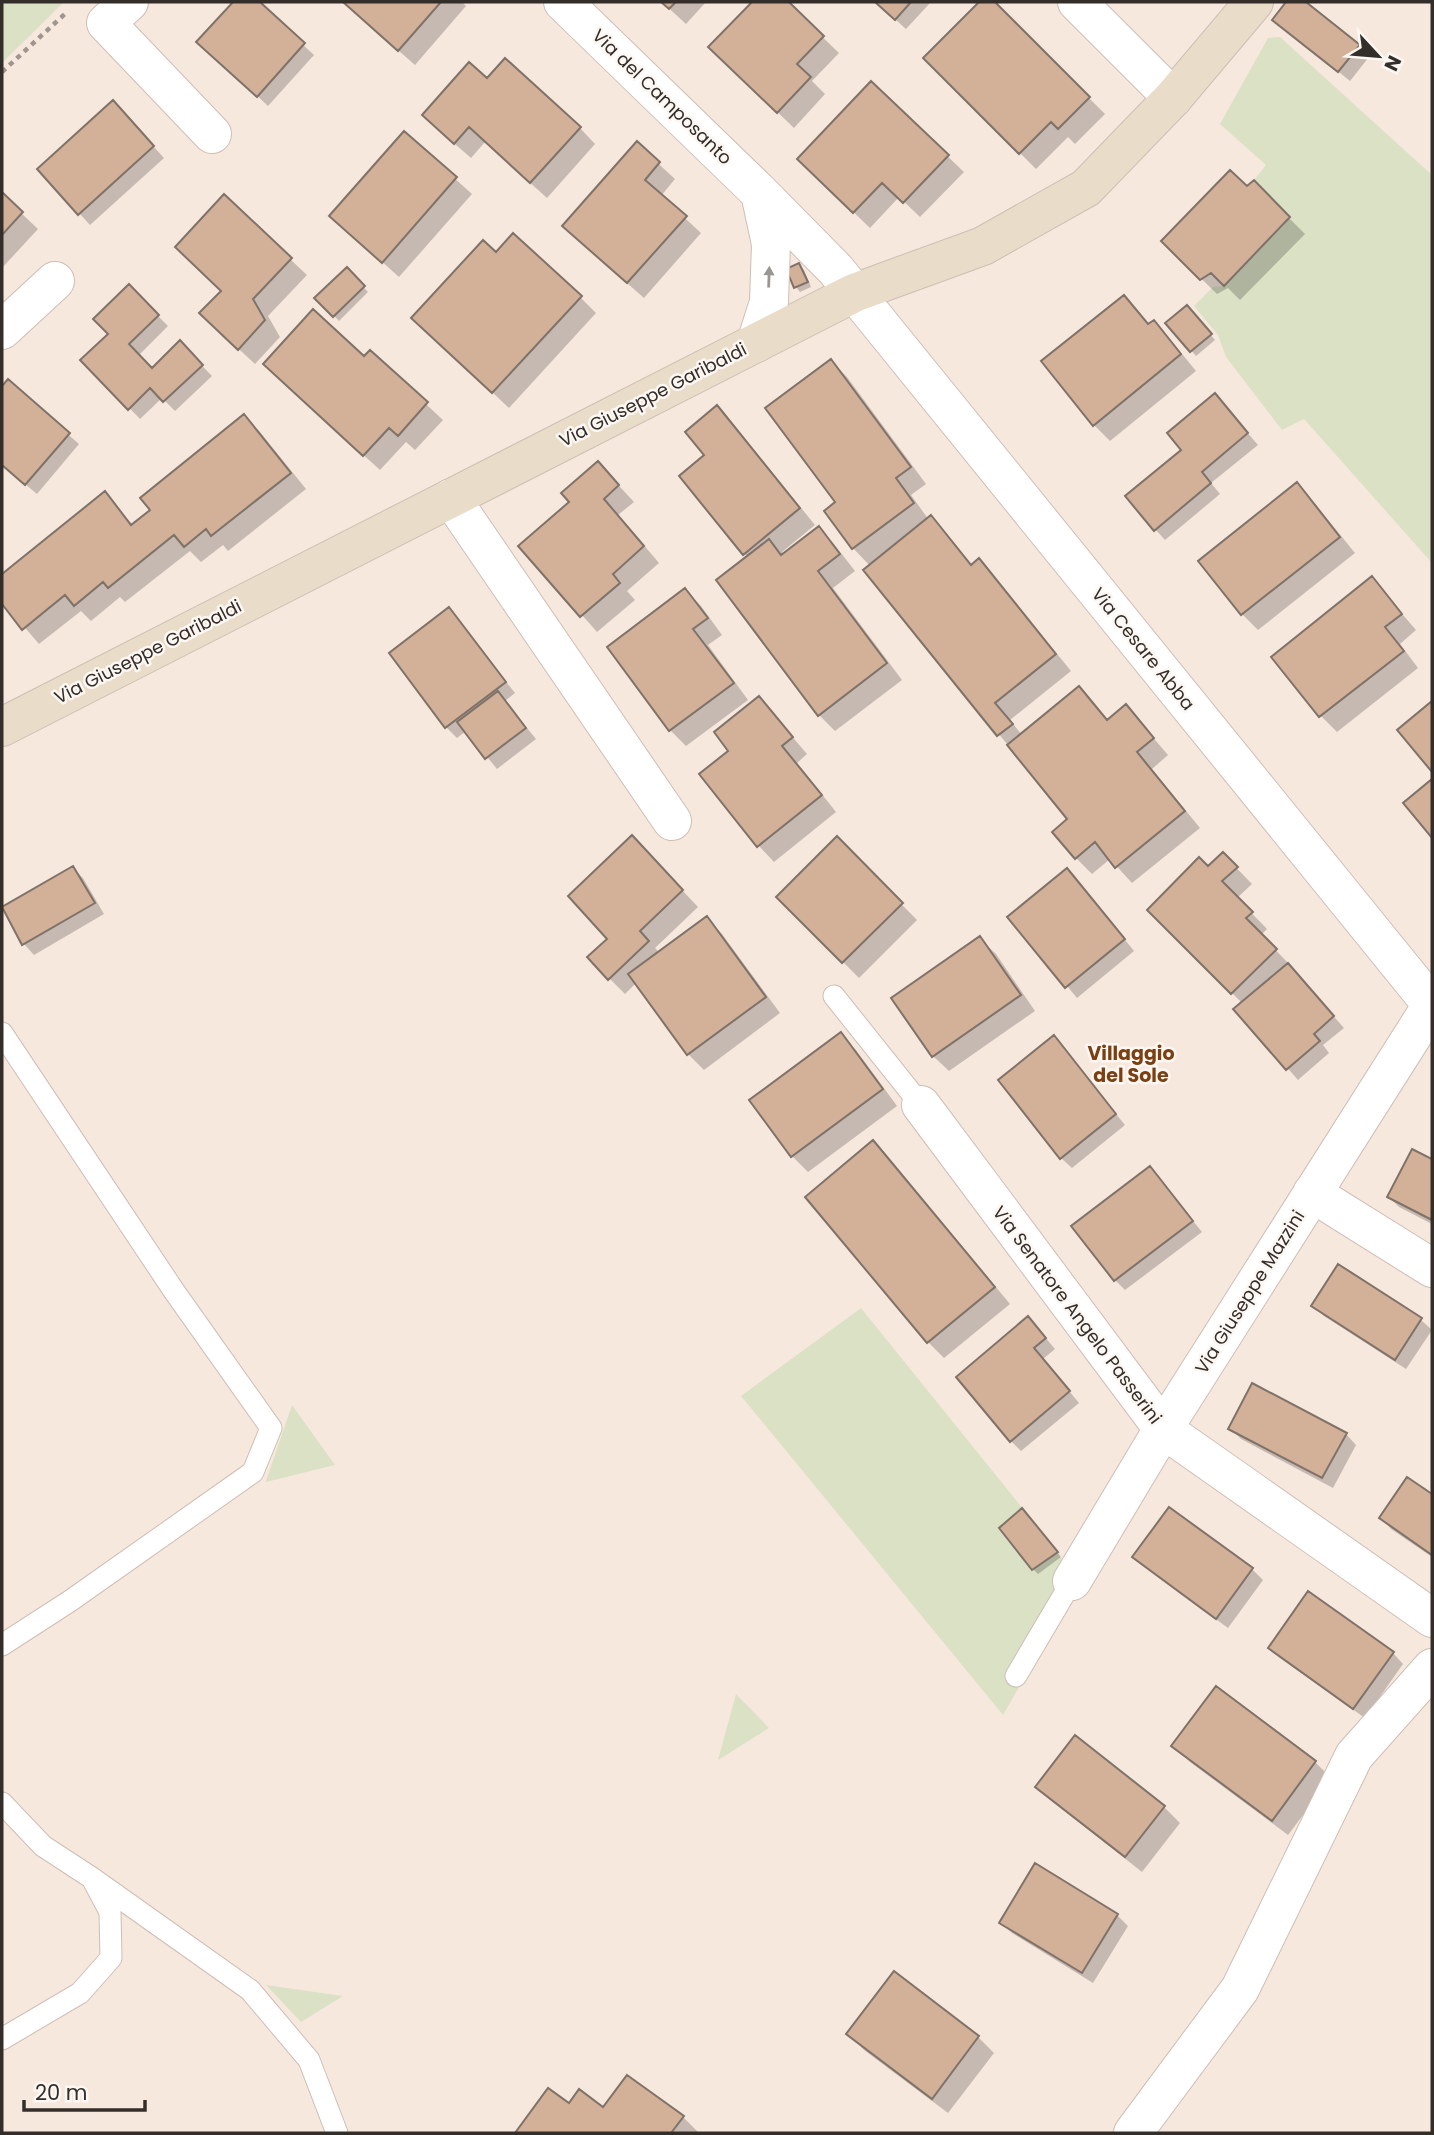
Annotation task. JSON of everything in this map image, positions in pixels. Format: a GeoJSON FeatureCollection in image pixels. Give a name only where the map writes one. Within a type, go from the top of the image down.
{"type":"FeatureCollection","features":[{"type":"Feature","properties":{"kind":"street"},"geometry":{"type":"LineString","coordinates":[[129,2],[106,23],[212,134]]}},
{"type":"Feature","properties":{"kind":"street","name":"Via del Camposanto"},"geometry":{"type":"LineString","coordinates":[[563,2],[760,193],[836,270],[854,293]]}},
{"type":"Feature","properties":{"kind":"street"},"geometry":{"type":"LineString","coordinates":[[1077,2],[1173,98]]}},
{"type":"Feature","properties":{"kind":"street","name":"Via Giuseppe Garibaldi"},"geometry":{"type":"LineString","coordinates":[[2,727],[854,293],[983,246],[1086,188],[1173,98],[1254,2]]}},
{"type":"Feature","properties":{"kind":"street"},"geometry":{"type":"LineString","coordinates":[[755,343],[769,302],[771,244],[760,193]]}},
{"type":"Feature","properties":{"kind":"street"},"geometry":{"type":"LineString","coordinates":[[2,330],[55,281]]}},
{"type":"Feature","properties":{"kind":"street","name":"Via Cesare Abba"},"geometry":{"type":"LineString","coordinates":[[854,293],[1432,1005]]}},
{"type":"Feature","properties":{"kind":"street"},"geometry":{"type":"LineString","coordinates":[[451,498],[673,821]]}},
{"type":"Feature","properties":{"kind":"street","name":"Via Giuseppe Mazzini"},"geometry":{"type":"LineString","coordinates":[[1072,1581],[1163,1429],[1432,1005]]}},
{"type":"Feature","properties":{"kind":"street","name":"Via Senatore Angelo Passerini"},"geometry":{"type":"LineString","coordinates":[[921,1105],[1163,1429],[1432,1618]]}},
{"type":"Feature","properties":{"kind":"street"},"geometry":{"type":"LineString","coordinates":[[1312,1193],[1432,1268]]}},
{"type":"Feature","properties":{"kind":"street"},"geometry":{"type":"LineString","coordinates":[[1133,2133],[1240,1989],[1354,1756],[1432,1668]]}},
{"type":"Feature","properties":{"kind":"lane"},"geometry":{"type":"LineString","coordinates":[[834,996],[921,1105]]}},
{"type":"Feature","properties":{"kind":"lane"},"geometry":{"type":"LineString","coordinates":[[2,1034],[174,1291],[271,1428],[253,1472],[70,1601],[2,1645]]}},
{"type":"Feature","properties":{"kind":"lane"},"geometry":{"type":"LineString","coordinates":[[1016,1676],[1072,1581]]}},
{"type":"Feature","properties":{"kind":"lane"},"geometry":{"type":"LineString","coordinates":[[2,1803],[43,1846],[250,1990],[309,2060],[337,2133]]}},
{"type":"Feature","properties":{"kind":"lane"},"geometry":{"type":"LineString","coordinates":[[2,2039],[80,1993],[111,1958],[110,1912],[92,1878]]}},
{"type":"Feature","properties":{"kind":"path"},"geometry":{"type":"LineString","coordinates":[[2,72],[68,10]]}},
{"type":"Feature","properties":{"kind":"green space"},"geometry":{"type":"Polygon","coordinates":[[[2,2],[64,2],[2,63],[2,2]]]}},
{"type":"Feature","properties":{"kind":"green space"},"geometry":{"type":"Polygon","coordinates":[[[1280,37],[1432,175],[1432,563],[1304,419],[1282,430],[1226,357],[1218,335],[1194,306],[1213,287],[1224,286],[1290,217],[1254,180],[1266,165],[1220,124],[1268,38],[1280,37]]]}},
{"type":"Feature","properties":{"kind":"green space"},"geometry":{"type":"Polygon","coordinates":[[[861,1308],[1058,1552],[1076,1588],[1003,1715],[741,1396],[861,1308]]]}},
{"type":"Feature","properties":{"kind":"green space"},"geometry":{"type":"Polygon","coordinates":[[[292,1405],[335,1465],[266,1482],[266,1481],[292,1405]]]}},
{"type":"Feature","properties":{"kind":"green space"},"geometry":{"type":"Polygon","coordinates":[[[736,1694],[769,1728],[718,1760],[736,1694]]]}},
{"type":"Feature","properties":{"kind":"green space"},"geometry":{"type":"Polygon","coordinates":[[[266,1985],[343,1996],[301,2022],[266,1985]]]}},
{"type":"Feature","properties":{"kind":"building"},"geometry":{"type":"Polygon","coordinates":[[[233,2],[260,2],[305,43],[257,97],[196,42],[233,2]]]}},
{"type":"Feature","properties":{"kind":"building"},"geometry":{"type":"Polygon","coordinates":[[[343,2],[441,2],[398,51],[343,2]]]}},
{"type":"Feature","properties":{"kind":"building"},"geometry":{"type":"Polygon","coordinates":[[[661,2],[676,2],[669,9],[661,2]]]}},
{"type":"Feature","properties":{"kind":"building"},"geometry":{"type":"Polygon","coordinates":[[[752,2],[789,2],[824,36],[797,64],[811,77],[777,113],[708,47],[752,2]]]}},
{"type":"Feature","properties":{"kind":"building"},"geometry":{"type":"Polygon","coordinates":[[[875,2],[911,2],[895,20],[875,2]]]}},
{"type":"Feature","properties":{"kind":"building"},"geometry":{"type":"Polygon","coordinates":[[[979,2],[995,2],[1090,97],[1058,129],[1051,122],[1019,154],[923,58],[979,2]]]}},
{"type":"Feature","properties":{"kind":"building"},"geometry":{"type":"Polygon","coordinates":[[[1286,2],[1306,2],[1360,45],[1338,72],[1272,20],[1286,2]]]}},
{"type":"Feature","properties":{"kind":"building"},"geometry":{"type":"Polygon","coordinates":[[[505,58],[581,127],[530,183],[469,127],[454,144],[422,115],[469,62],[487,78],[505,58]]]}},
{"type":"Feature","properties":{"kind":"building"},"geometry":{"type":"Polygon","coordinates":[[[871,81],[949,155],[903,203],[882,183],[853,213],[797,159],[871,81]]]}},
{"type":"Feature","properties":{"kind":"building"},"geometry":{"type":"Polygon","coordinates":[[[113,100],[154,146],[78,215],[37,169],[113,100]]]}},
{"type":"Feature","properties":{"kind":"building"},"geometry":{"type":"Polygon","coordinates":[[[404,131],[457,177],[382,263],[329,216],[404,131]]]}},
{"type":"Feature","properties":{"kind":"building"},"geometry":{"type":"Polygon","coordinates":[[[637,141],[660,162],[645,180],[687,216],[627,283],[562,226],[637,141]]]}},
{"type":"Feature","properties":{"kind":"building"},"geometry":{"type":"Polygon","coordinates":[[[1230,170],[1247,186],[1254,180],[1290,217],[1224,286],[1211,273],[1200,280],[1161,241],[1230,170]]]}},
{"type":"Feature","properties":{"kind":"building"},"geometry":{"type":"Polygon","coordinates":[[[2,192],[23,212],[2,235],[2,192]]]}},
{"type":"Feature","properties":{"kind":"building"},"geometry":{"type":"Polygon","coordinates":[[[224,194],[292,258],[253,299],[265,320],[238,350],[199,313],[221,291],[175,247],[224,194]]]}},
{"type":"Feature","properties":{"kind":"building"},"geometry":{"type":"Polygon","coordinates":[[[513,233],[582,296],[492,393],[411,318],[483,240],[496,252],[513,233]]]}},
{"type":"Feature","properties":{"kind":"building"},"geometry":{"type":"Polygon","coordinates":[[[799,263],[808,282],[794,288],[786,269],[799,263]]]}},
{"type":"Feature","properties":{"kind":"building"},"geometry":{"type":"Polygon","coordinates":[[[347,267],[365,286],[333,317],[314,298],[347,267]]]}},
{"type":"Feature","properties":{"kind":"building"},"geometry":{"type":"Polygon","coordinates":[[[129,284],[159,315],[129,344],[152,368],[180,340],[203,365],[163,402],[150,388],[128,410],[80,360],[108,334],[93,319],[129,284]]]}},
{"type":"Feature","properties":{"kind":"building"},"geometry":{"type":"Polygon","coordinates":[[[1124,295],[1148,324],[1154,320],[1181,354],[1093,426],[1041,361],[1124,295]]]}},
{"type":"Feature","properties":{"kind":"building"},"geometry":{"type":"Polygon","coordinates":[[[1187,305],[1212,334],[1190,352],[1165,323],[1187,305]]]}},
{"type":"Feature","properties":{"kind":"building"},"geometry":{"type":"Polygon","coordinates":[[[313,309],[364,356],[370,350],[428,402],[398,436],[389,428],[363,456],[263,364],[313,309]]]}},
{"type":"Feature","properties":{"kind":"building"},"geometry":{"type":"Polygon","coordinates":[[[831,359],[911,467],[896,478],[914,503],[852,549],[824,511],[835,502],[765,408],[831,359]]]}},
{"type":"Feature","properties":{"kind":"building"},"geometry":{"type":"Polygon","coordinates":[[[8,379],[70,433],[25,485],[2,465],[2,386],[8,379]]]}},
{"type":"Feature","properties":{"kind":"building"},"geometry":{"type":"Polygon","coordinates":[[[1215,393],[1248,433],[1202,472],[1211,483],[1154,531],[1125,496],[1181,450],[1167,433],[1215,393]]]}},
{"type":"Feature","properties":{"kind":"building"},"geometry":{"type":"Polygon","coordinates":[[[717,405],[800,508],[743,555],[679,476],[704,455],[685,432],[717,405]]]}},
{"type":"Feature","properties":{"kind":"building"},"geometry":{"type":"Polygon","coordinates":[[[244,414],[291,473],[211,536],[206,529],[184,547],[174,535],[108,588],[103,582],[74,606],[65,595],[22,630],[2,604],[2,574],[105,491],[131,525],[150,510],[140,498],[244,414]]]}},
{"type":"Feature","properties":{"kind":"building"},"geometry":{"type":"Polygon","coordinates":[[[598,461],[619,485],[604,499],[644,546],[613,574],[620,583],[580,617],[518,546],[569,502],[561,493],[598,461]]]}},
{"type":"Feature","properties":{"kind":"building"},"geometry":{"type":"Polygon","coordinates":[[[1297,482],[1340,537],[1241,615],[1198,561],[1297,482]]]}},
{"type":"Feature","properties":{"kind":"building"},"geometry":{"type":"Polygon","coordinates":[[[931,515],[971,565],[979,558],[1056,654],[995,703],[1013,724],[997,736],[863,570],[931,515]]]}},
{"type":"Feature","properties":{"kind":"building"},"geometry":{"type":"Polygon","coordinates":[[[819,526],[840,554],[818,571],[887,663],[818,716],[716,580],[769,539],[781,555],[819,526]]]}},
{"type":"Feature","properties":{"kind":"building"},"geometry":{"type":"Polygon","coordinates":[[[1372,576],[1402,614],[1385,627],[1404,651],[1319,717],[1271,657],[1372,576]]]}},
{"type":"Feature","properties":{"kind":"building"},"geometry":{"type":"Polygon","coordinates":[[[685,588],[708,618],[693,629],[734,683],[669,731],[607,647],[685,588]]]}},
{"type":"Feature","properties":{"kind":"building"},"geometry":{"type":"Polygon","coordinates":[[[449,607],[506,682],[445,728],[389,653],[449,607]]]}},
{"type":"Feature","properties":{"kind":"building"},"geometry":{"type":"Polygon","coordinates":[[[1079,686],[1107,720],[1126,704],[1154,738],[1137,752],[1185,811],[1115,868],[1095,842],[1075,859],[1052,832],[1067,819],[1007,745],[1079,686]]]}},
{"type":"Feature","properties":{"kind":"building"},"geometry":{"type":"Polygon","coordinates":[[[498,691],[526,728],[485,759],[457,722],[498,691]]]}},
{"type":"Feature","properties":{"kind":"building"},"geometry":{"type":"Polygon","coordinates":[[[759,696],[793,737],[782,746],[822,795],[757,847],[699,774],[728,751],[714,732],[759,696]]]}},
{"type":"Feature","properties":{"kind":"building"},"geometry":{"type":"Polygon","coordinates":[[[1432,701],[1432,772],[1397,730],[1432,701]]]}},
{"type":"Feature","properties":{"kind":"building"},"geometry":{"type":"Polygon","coordinates":[[[1432,779],[1432,838],[1403,803],[1432,779]]]}},
{"type":"Feature","properties":{"kind":"building"},"geometry":{"type":"Polygon","coordinates":[[[632,835],[683,890],[640,931],[649,941],[608,980],[587,957],[607,939],[568,896],[632,835]]]}},
{"type":"Feature","properties":{"kind":"building"},"geometry":{"type":"Polygon","coordinates":[[[837,836],[903,903],[842,963],[776,897],[837,836]]]}},
{"type":"Feature","properties":{"kind":"building"},"geometry":{"type":"Polygon","coordinates":[[[1223,852],[1238,867],[1222,881],[1253,912],[1246,918],[1277,949],[1231,994],[1147,910],[1199,857],[1208,866],[1223,852]]]}},
{"type":"Feature","properties":{"kind":"building"},"geometry":{"type":"Polygon","coordinates":[[[73,866],[95,903],[22,945],[2,907],[73,866]]]}},
{"type":"Feature","properties":{"kind":"building"},"geometry":{"type":"Polygon","coordinates":[[[1067,868],[1125,939],[1065,988],[1007,917],[1067,868]]]}},
{"type":"Feature","properties":{"kind":"building"},"geometry":{"type":"Polygon","coordinates":[[[707,916],[766,997],[687,1055],[628,974],[707,916]]]}},
{"type":"Feature","properties":{"kind":"building"},"geometry":{"type":"Polygon","coordinates":[[[980,936],[1021,995],[932,1057],[891,998],[980,936]]]}},
{"type":"Feature","properties":{"kind":"building"},"geometry":{"type":"Polygon","coordinates":[[[1288,963],[1334,1016],[1314,1034],[1320,1041],[1286,1070],[1233,1009],[1288,963]]]}},
{"type":"Feature","properties":{"kind":"building"},"geometry":{"type":"Polygon","coordinates":[[[841,1032],[883,1089],[791,1157],[749,1100],[841,1032]]]}},
{"type":"Feature","properties":{"kind":"building"},"geometry":{"type":"Polygon","coordinates":[[[1054,1035],[1116,1114],[1060,1159],[998,1080],[1054,1035]]]}},
{"type":"Feature","properties":{"kind":"building"},"geometry":{"type":"Polygon","coordinates":[[[873,1140],[995,1287],[927,1343],[805,1197],[873,1140]]]}},
{"type":"Feature","properties":{"kind":"building"},"geometry":{"type":"Polygon","coordinates":[[[1412,1149],[1432,1159],[1432,1220],[1387,1197],[1412,1149]]]}},
{"type":"Feature","properties":{"kind":"building"},"geometry":{"type":"Polygon","coordinates":[[[1150,1166],[1193,1221],[1114,1281],[1071,1226],[1150,1166]]]}},
{"type":"Feature","properties":{"kind":"building"},"geometry":{"type":"Polygon","coordinates":[[[1338,1264],[1422,1318],[1395,1360],[1311,1306],[1338,1264]]]}},
{"type":"Feature","properties":{"kind":"building"},"geometry":{"type":"Polygon","coordinates":[[[1028,1316],[1046,1338],[1034,1348],[1070,1391],[1010,1442],[956,1377],[1028,1316]]]}},
{"type":"Feature","properties":{"kind":"building"},"geometry":{"type":"Polygon","coordinates":[[[1252,1383],[1347,1433],[1322,1478],[1228,1429],[1252,1383]]]}},
{"type":"Feature","properties":{"kind":"building"},"geometry":{"type":"Polygon","coordinates":[[[1407,1477],[1432,1494],[1432,1555],[1379,1518],[1407,1477]]]}},
{"type":"Feature","properties":{"kind":"building"},"geometry":{"type":"Polygon","coordinates":[[[1169,1507],[1253,1568],[1216,1619],[1132,1557],[1169,1507]]]}},
{"type":"Feature","properties":{"kind":"building"},"geometry":{"type":"Polygon","coordinates":[[[1022,1508],[1058,1552],[1032,1570],[999,1528],[1022,1508]]]}},
{"type":"Feature","properties":{"kind":"building"},"geometry":{"type":"Polygon","coordinates":[[[1308,1591],[1394,1652],[1353,1709],[1268,1648],[1308,1591]]]}},
{"type":"Feature","properties":{"kind":"building"},"geometry":{"type":"Polygon","coordinates":[[[1216,1686],[1316,1761],[1272,1821],[1171,1746],[1216,1686]]]}},
{"type":"Feature","properties":{"kind":"building"},"geometry":{"type":"Polygon","coordinates":[[[1075,1735],[1165,1806],[1125,1857],[1035,1787],[1075,1735]]]}},
{"type":"Feature","properties":{"kind":"building"},"geometry":{"type":"Polygon","coordinates":[[[1035,1863],[1118,1914],[1082,1973],[999,1923],[1035,1863]]]}},
{"type":"Feature","properties":{"kind":"building"},"geometry":{"type":"Polygon","coordinates":[[[894,1971],[979,2036],[932,2099],[846,2034],[894,1971]]]}},
{"type":"Feature","properties":{"kind":"building"},"geometry":{"type":"Polygon","coordinates":[[[627,2075],[684,2116],[671,2133],[515,2133],[548,2088],[569,2103],[579,2089],[603,2107],[627,2075]]]}},
{"type":"Feature","properties":{"kind":"district","name":"Villaggio del Sole"},"geometry":{"type":"Point","coordinates":[1131,1064]}}]}
